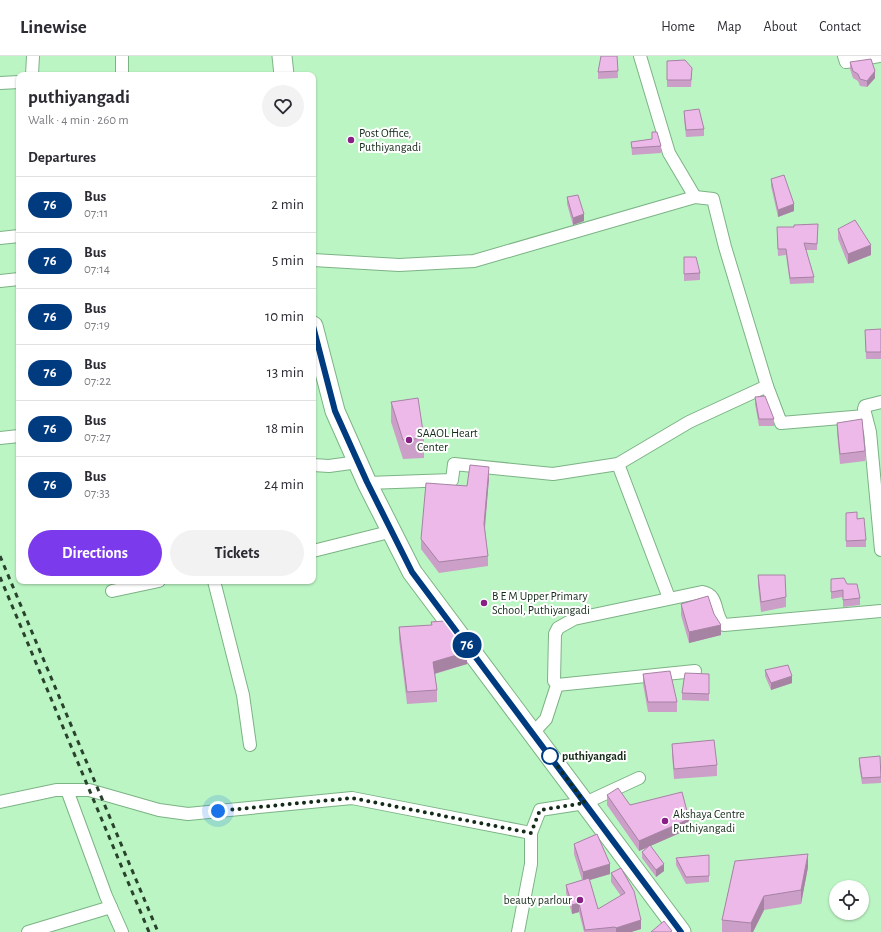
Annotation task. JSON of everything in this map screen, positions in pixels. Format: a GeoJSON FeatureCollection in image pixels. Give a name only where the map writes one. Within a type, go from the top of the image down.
{"type":"FeatureCollection","features":[{"type":"Feature","properties":{"kind":"main road"},"geometry":{"type":"LineString","coordinates":[[282,56],[284,72]]}},
{"type":"Feature","properties":{"kind":"main road"},"geometry":{"type":"LineString","coordinates":[[316,342],[335,411],[367,482],[393,531],[412,572],[681,932]]}},
{"type":"Feature","properties":{"kind":"street"},"geometry":{"type":"LineString","coordinates":[[32,72],[34,56]]}},
{"type":"Feature","properties":{"kind":"street"},"geometry":{"type":"LineString","coordinates":[[122,56],[122,72]]}},
{"type":"Feature","properties":{"kind":"street"},"geometry":{"type":"LineString","coordinates":[[640,56],[669,153],[695,197]]}},
{"type":"Feature","properties":{"kind":"street"},"geometry":{"type":"LineString","coordinates":[[844,56],[846,62],[879,56]]}},
{"type":"Feature","properties":{"kind":"street"},"geometry":{"type":"LineString","coordinates":[[0,82],[16,82]]}},
{"type":"Feature","properties":{"kind":"street"},"geometry":{"type":"LineString","coordinates":[[316,260],[399,265],[474,261],[695,197],[713,199],[725,247],[767,386],[781,423],[865,416]]}},
{"type":"Feature","properties":{"kind":"street"},"geometry":{"type":"LineString","coordinates":[[0,238],[16,236]]}},
{"type":"Feature","properties":{"kind":"street"},"geometry":{"type":"LineString","coordinates":[[0,281],[16,279]]}},
{"type":"Feature","properties":{"kind":"street"},"geometry":{"type":"LineString","coordinates":[[367,482],[452,480],[454,464],[553,474],[618,464],[689,422],[767,386]]}},
{"type":"Feature","properties":{"kind":"street"},"geometry":{"type":"LineString","coordinates":[[881,402],[865,406],[865,416],[870,432],[881,550]]}},
{"type":"Feature","properties":{"kind":"street"},"geometry":{"type":"LineString","coordinates":[[0,438],[16,436]]}},
{"type":"Feature","properties":{"kind":"street"},"geometry":{"type":"LineString","coordinates":[[316,464],[330,466],[358,462]]}},
{"type":"Feature","properties":{"kind":"street"},"geometry":{"type":"LineString","coordinates":[[618,464],[669,598]]}},
{"type":"Feature","properties":{"kind":"street"},"geometry":{"type":"LineString","coordinates":[[316,550],[393,531]]}},
{"type":"Feature","properties":{"kind":"street"},"geometry":{"type":"LineString","coordinates":[[112,591],[145,584]]}},
{"type":"Feature","properties":{"kind":"street"},"geometry":{"type":"LineString","coordinates":[[215,584],[243,695],[250,746]]}},
{"type":"Feature","properties":{"kind":"street"},"geometry":{"type":"LineString","coordinates":[[533,734],[546,719],[557,685],[554,681],[555,634],[558,628],[574,619],[702,592],[709,594],[714,598],[721,622],[724,625],[881,611]]}},
{"type":"Feature","properties":{"kind":"street"},"geometry":{"type":"LineString","coordinates":[[557,685],[695,671]]}},
{"type":"Feature","properties":{"kind":"street"},"geometry":{"type":"LineString","coordinates":[[518,932],[531,864],[531,833],[540,810],[585,803],[639,778]]}},
{"type":"Feature","properties":{"kind":"street"},"geometry":{"type":"LineString","coordinates":[[0,802],[56,790],[98,791],[120,800],[159,810],[188,814],[352,798],[531,833]]}},
{"type":"Feature","properties":{"kind":"street"},"geometry":{"type":"LineString","coordinates":[[67,790],[111,907],[122,932]]}},
{"type":"Feature","properties":{"kind":"street"},"geometry":{"type":"LineString","coordinates":[[28,932],[111,907]]}},
{"type":"Feature","properties":{"kind":"building"},"geometry":{"type":"Polygon","coordinates":[[[601,56],[617,56],[618,71],[598,72],[601,56]]]}},
{"type":"Feature","properties":{"kind":"building"},"geometry":{"type":"Polygon","coordinates":[[[871,59],[875,71],[867,81],[860,79],[858,74],[853,71],[850,62],[871,59]]]}},
{"type":"Feature","properties":{"kind":"building"},"geometry":{"type":"Polygon","coordinates":[[[685,60],[692,68],[691,80],[667,80],[667,61],[685,60]]]}},
{"type":"Feature","properties":{"kind":"building"},"geometry":{"type":"Polygon","coordinates":[[[699,109],[704,129],[686,130],[684,111],[699,109]]]}},
{"type":"Feature","properties":{"kind":"building"},"geometry":{"type":"Polygon","coordinates":[[[652,132],[657,132],[661,146],[632,148],[631,142],[652,139],[652,132]]]}},
{"type":"Feature","properties":{"kind":"building"},"geometry":{"type":"Polygon","coordinates":[[[784,175],[794,204],[778,210],[771,179],[784,175]]]}},
{"type":"Feature","properties":{"kind":"building"},"geometry":{"type":"Polygon","coordinates":[[[578,195],[584,214],[573,218],[567,197],[578,195]]]}},
{"type":"Feature","properties":{"kind":"building"},"geometry":{"type":"Polygon","coordinates":[[[855,220],[871,245],[848,254],[838,229],[855,220]]]}},
{"type":"Feature","properties":{"kind":"building"},"geometry":{"type":"Polygon","coordinates":[[[818,224],[817,244],[804,243],[814,277],[790,278],[786,249],[778,249],[777,227],[794,227],[794,225],[818,224]]]}},
{"type":"Feature","properties":{"kind":"building"},"geometry":{"type":"Polygon","coordinates":[[[684,257],[696,257],[700,273],[684,274],[684,257]]]}},
{"type":"Feature","properties":{"kind":"building"},"geometry":{"type":"Polygon","coordinates":[[[881,329],[881,352],[866,352],[865,330],[881,329]]]}},
{"type":"Feature","properties":{"kind":"building"},"geometry":{"type":"Polygon","coordinates":[[[765,396],[774,419],[759,419],[755,397],[765,396]]]}},
{"type":"Feature","properties":{"kind":"building"},"geometry":{"type":"Polygon","coordinates":[[[418,398],[424,438],[403,440],[391,402],[418,398]]]}},
{"type":"Feature","properties":{"kind":"building"},"geometry":{"type":"Polygon","coordinates":[[[862,419],[865,451],[840,454],[837,423],[862,419]]]}},
{"type":"Feature","properties":{"kind":"building"},"geometry":{"type":"Polygon","coordinates":[[[470,465],[489,467],[484,524],[488,556],[439,562],[421,539],[426,483],[467,486],[470,465]]]}},
{"type":"Feature","properties":{"kind":"building"},"geometry":{"type":"Polygon","coordinates":[[[857,512],[857,519],[864,518],[866,540],[846,541],[846,513],[857,512]]]}},
{"type":"Feature","properties":{"kind":"building"},"geometry":{"type":"Polygon","coordinates":[[[758,575],[785,575],[786,597],[761,602],[758,575]]]}},
{"type":"Feature","properties":{"kind":"building"},"geometry":{"type":"Polygon","coordinates":[[[844,578],[847,584],[857,584],[860,598],[843,600],[843,590],[831,592],[831,579],[844,578]]]}},
{"type":"Feature","properties":{"kind":"building"},"geometry":{"type":"Polygon","coordinates":[[[708,596],[714,614],[721,625],[689,632],[681,604],[708,596]]]}},
{"type":"Feature","properties":{"kind":"building"},"geometry":{"type":"Polygon","coordinates":[[[444,621],[467,652],[433,662],[437,690],[407,692],[399,627],[432,625],[431,622],[444,621]]]}},
{"type":"Feature","properties":{"kind":"building"},"geometry":{"type":"Polygon","coordinates":[[[788,665],[792,676],[771,683],[765,670],[788,665]]]}},
{"type":"Feature","properties":{"kind":"building"},"geometry":{"type":"Polygon","coordinates":[[[670,671],[677,702],[648,702],[643,674],[670,671]]]}},
{"type":"Feature","properties":{"kind":"building"},"geometry":{"type":"Polygon","coordinates":[[[685,673],[709,674],[709,694],[682,693],[685,673]]]}},
{"type":"Feature","properties":{"kind":"building"},"geometry":{"type":"Polygon","coordinates":[[[714,740],[717,765],[674,769],[672,744],[714,740]]]}},
{"type":"Feature","properties":{"kind":"building"},"geometry":{"type":"Polygon","coordinates":[[[880,756],[881,777],[862,778],[859,758],[880,756]]]}},
{"type":"Feature","properties":{"kind":"building"},"geometry":{"type":"Polygon","coordinates":[[[618,788],[630,805],[682,792],[689,819],[639,841],[607,795],[618,788]]]}},
{"type":"Feature","properties":{"kind":"building"},"geometry":{"type":"Polygon","coordinates":[[[597,834],[610,864],[583,872],[574,844],[597,834]]]}},
{"type":"Feature","properties":{"kind":"building"},"geometry":{"type":"Polygon","coordinates":[[[650,845],[664,864],[656,870],[642,852],[650,845]]]}},
{"type":"Feature","properties":{"kind":"building"},"geometry":{"type":"Polygon","coordinates":[[[808,854],[801,890],[764,896],[751,923],[722,920],[735,861],[808,854]]]}},
{"type":"Feature","properties":{"kind":"building"},"geometry":{"type":"Polygon","coordinates":[[[709,855],[709,876],[686,877],[676,858],[709,855]]]}},
{"type":"Feature","properties":{"kind":"building"},"geometry":{"type":"Polygon","coordinates":[[[621,868],[634,891],[641,920],[616,928],[585,930],[579,903],[572,905],[566,885],[589,878],[598,909],[625,893],[611,873],[621,868]]]}},
{"type":"Feature","properties":{"kind":"building"},"geometry":{"type":"Polygon","coordinates":[[[664,921],[672,931],[651,932],[664,921]]]}},
{"type":"Feature","properties":{"kind":"railway"},"geometry":{"type":"LineString","coordinates":[[0,556],[158,932]]}},
{"type":"Feature","properties":{"kind":"railway"},"geometry":{"type":"LineString","coordinates":[[0,577],[149,932]]}},
{"type":"Feature","properties":{"kind":"bus line","name":"76"},"geometry":{"type":"LineString","coordinates":[[316,343],[335,411],[367,482],[393,531],[412,572],[681,932]]}},
{"type":"Feature","properties":{"kind":"place","name":"Post Office, Puthiyangadi"},"geometry":{"type":"Point","coordinates":[351,140]}},
{"type":"Feature","properties":{"kind":"place","name":"SAAOL Heart Center"},"geometry":{"type":"Point","coordinates":[409,440]}},
{"type":"Feature","properties":{"kind":"place","name":"B E M Upper Primary School, Puthiyangadi"},"geometry":{"type":"Point","coordinates":[484,603]}},
{"type":"Feature","properties":{"kind":"place","name":"puthiyangadi"},"geometry":{"type":"Point","coordinates":[550,756]}},
{"type":"Feature","properties":{"kind":"place","name":"Akshaya Centre Puthiyangadi"},"geometry":{"type":"Point","coordinates":[665,821]}},
{"type":"Feature","properties":{"kind":"place","name":"beauty parlour"},"geometry":{"type":"Point","coordinates":[580,900]}},
{"type":"Feature","properties":{"kind":"route"},"geometry":{"type":"LineString","coordinates":[[218,811],[352,798],[426,811],[531,833],[540,810],[585,803],[550,756]]}}]}
